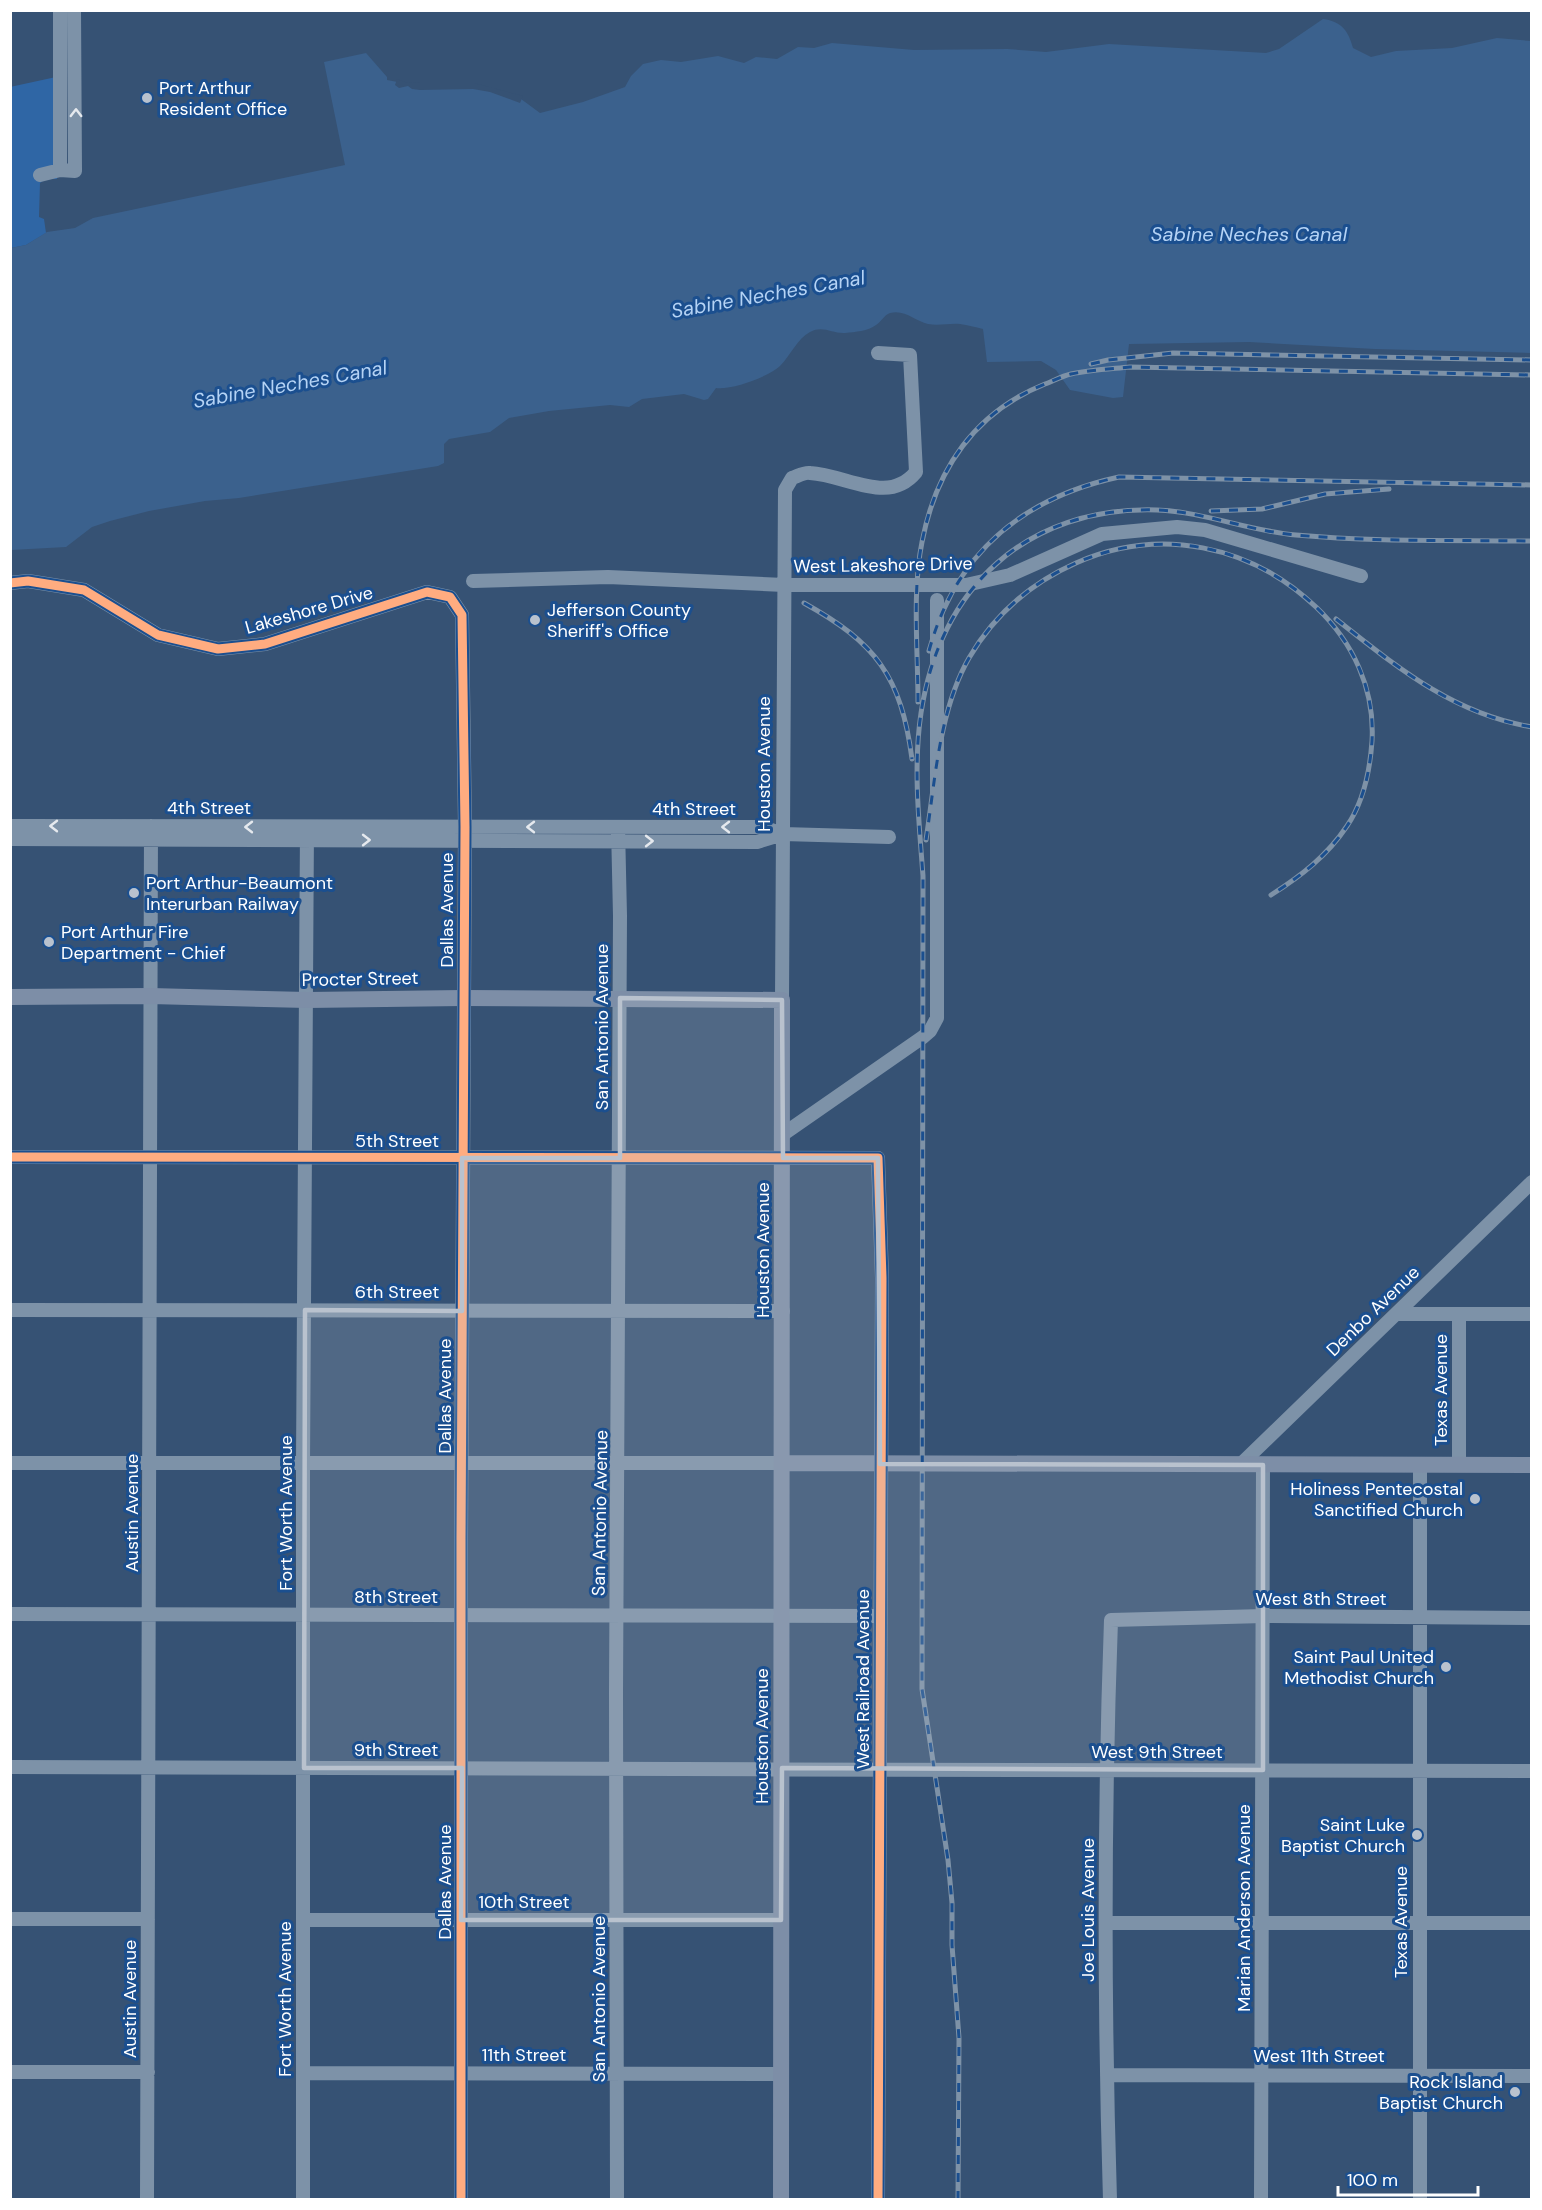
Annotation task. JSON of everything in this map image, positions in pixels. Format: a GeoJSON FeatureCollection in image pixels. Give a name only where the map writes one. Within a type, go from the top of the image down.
{"type":"FeatureCollection","features":[{"type":"Feature","properties":{"kind":"main road","name":"Procter Street"},"geometry":{"type":"LineString","coordinates":[[10,997],[151,996],[307,1000],[463,998],[782,1000]]}},
{"type":"Feature","properties":{"kind":"main road","name":"Houston Avenue"},"geometry":{"type":"LineString","coordinates":[[781,2199],[782,1000]]}},
{"type":"Feature","properties":{"kind":"main road"},"geometry":{"type":"LineString","coordinates":[[782,1462],[1532,1465]]}},
{"type":"Feature","properties":{"kind":"street"},"geometry":{"type":"LineString","coordinates":[[60,10],[60,170]]}},
{"type":"Feature","properties":{"kind":"street"},"geometry":{"type":"LineString","coordinates":[[40,175],[60,170],[75,171],[74,10]]}},
{"type":"Feature","properties":{"kind":"street","name":"Houston Avenue"},"geometry":{"type":"LineString","coordinates":[[782,1000],[785,490],[792,478],[808,472],[884,489],[898,487],[908,482],[916,472],[910,355],[878,353]]}},
{"type":"Feature","properties":{"kind":"street","name":"West Lakeshore Drive"},"geometry":{"type":"LineString","coordinates":[[784,585],[966,585],[1010,575],[1102,534],[1177,527],[1205,530],[1361,576]]}},
{"type":"Feature","properties":{"kind":"street"},"geometry":{"type":"LineString","coordinates":[[473,581],[608,577],[784,585]]}},
{"type":"Feature","properties":{"kind":"street","name":"Lakeshore Drive"},"geometry":{"type":"LineString","coordinates":[[10,583],[28,581],[84,590],[158,635],[218,649],[265,644],[427,592],[450,597]]}},
{"type":"Feature","properties":{"kind":"street","name":"Dallas Avenue"},"geometry":{"type":"LineString","coordinates":[[450,597],[462,615],[464,632],[461,2199]]}},
{"type":"Feature","properties":{"kind":"street"},"geometry":{"type":"LineString","coordinates":[[783,1136],[923,1037],[930,1031],[937,1018],[937,600]]}},
{"type":"Feature","properties":{"kind":"street","name":"4th Street"},"geometry":{"type":"LineString","coordinates":[[10,826],[151,832],[307,833],[465,827],[618,834]]}},
{"type":"Feature","properties":{"kind":"street","name":"4th Street"},"geometry":{"type":"LineString","coordinates":[[307,833],[464,841],[762,827],[783,834],[889,837]]}},
{"type":"Feature","properties":{"kind":"street","name":"4th Street"},"geometry":{"type":"LineString","coordinates":[[10,839],[151,832]]}},
{"type":"Feature","properties":{"kind":"street","name":"Austin Avenue"},"geometry":{"type":"LineString","coordinates":[[147,2199],[151,832]]}},
{"type":"Feature","properties":{"kind":"street","name":"Fort Worth Avenue"},"geometry":{"type":"LineString","coordinates":[[303,2199],[303,1463],[307,833]]}},
{"type":"Feature","properties":{"kind":"street","name":"San Antonio Avenue"},"geometry":{"type":"LineString","coordinates":[[617,2199],[616,1768],[620,1158],[618,834]]}},
{"type":"Feature","properties":{"kind":"street","name":"5th Street"},"geometry":{"type":"LineString","coordinates":[[10,1157],[878,1158]]}},
{"type":"Feature","properties":{"kind":"street","name":"West Railroad Avenue"},"geometry":{"type":"LineString","coordinates":[[878,1158],[882,1278],[878,2199]]}},
{"type":"Feature","properties":{"kind":"street","name":"Denbo Avenue"},"geometry":{"type":"LineString","coordinates":[[1240,1465],[1532,1182]]}},
{"type":"Feature","properties":{"kind":"street","name":"6th Street"},"geometry":{"type":"LineString","coordinates":[[10,1310],[783,1311]]}},
{"type":"Feature","properties":{"kind":"street"},"geometry":{"type":"LineString","coordinates":[[1396,1314],[1532,1314]]}},
{"type":"Feature","properties":{"kind":"street","name":"Texas Avenue"},"geometry":{"type":"LineString","coordinates":[[1459,1314],[1459,1465]]}},
{"type":"Feature","properties":{"kind":"street"},"geometry":{"type":"LineString","coordinates":[[10,1462],[461,1464],[782,1462]]}},
{"type":"Feature","properties":{"kind":"street","name":"Marian Anderson Avenue"},"geometry":{"type":"LineString","coordinates":[[1262,2199],[1263,1465]]}},
{"type":"Feature","properties":{"kind":"street","name":"Texas Avenue"},"geometry":{"type":"LineString","coordinates":[[1420,1465],[1420,2199]]}},
{"type":"Feature","properties":{"kind":"street","name":"8th Street"},"geometry":{"type":"LineString","coordinates":[[10,1614],[782,1616]]}},
{"type":"Feature","properties":{"kind":"street"},"geometry":{"type":"LineString","coordinates":[[782,1616],[880,1616]]}},
{"type":"Feature","properties":{"kind":"street","name":"West 8th Street"},"geometry":{"type":"LineString","coordinates":[[1111,1620],[1264,1616],[1532,1618]]}},
{"type":"Feature","properties":{"kind":"street","name":"Joe Louis Avenue"},"geometry":{"type":"LineString","coordinates":[[1110,2199],[1107,2075],[1106,1770],[1111,1620]]}},
{"type":"Feature","properties":{"kind":"street","name":"9th Street"},"geometry":{"type":"LineString","coordinates":[[10,1767],[782,1768]]}},
{"type":"Feature","properties":{"kind":"street","name":"West 9th Street"},"geometry":{"type":"LineString","coordinates":[[782,1768],[980,1771],[1532,1771]]}},
{"type":"Feature","properties":{"kind":"street"},"geometry":{"type":"LineString","coordinates":[[10,1919],[148,1919]]}},
{"type":"Feature","properties":{"kind":"street","name":"10th Street"},"geometry":{"type":"LineString","coordinates":[[303,1920],[781,1920]]}},
{"type":"Feature","properties":{"kind":"street"},"geometry":{"type":"LineString","coordinates":[[1107,1923],[1532,1923]]}},
{"type":"Feature","properties":{"kind":"street"},"geometry":{"type":"LineString","coordinates":[[10,2072],[148,2072]]}},
{"type":"Feature","properties":{"kind":"street","name":"11th Street"},"geometry":{"type":"LineString","coordinates":[[303,2073],[781,2074]]}},
{"type":"Feature","properties":{"kind":"street","name":"West 11th Street"},"geometry":{"type":"LineString","coordinates":[[1107,2075],[1532,2076]]}},
{"type":"Feature","properties":{"kind":"highlighted area"},"geometry":{"type":"Polygon","coordinates":[[[620,998],[782,1000],[783,1158],[878,1158],[880,1464],[1263,1465],[1263,1770],[782,1768],[781,1920],[461,1920],[462,1768],[304,1768],[305,1310],[462,1311],[462,1158],[620,1158],[620,998]]]}},
{"type":"Feature","properties":{"kind":"shaded area"},"geometry":{"type":"Polygon","coordinates":[[[56,77],[57,179],[46,179],[40,183],[39,217],[44,219],[46,233],[26,245],[11,248],[10,87],[56,77]]]}},
{"type":"Feature","properties":{"kind":"water","name":"Sabine Neches Canal"},"geometry":{"type":"Polygon","coordinates":[[[1323,19],[1340,25],[1349,36],[1353,48],[1371,57],[1396,51],[1452,48],[1497,38],[1531,41],[1531,353],[1375,349],[1249,342],[1129,344],[1123,397],[1113,398],[1070,390],[1056,370],[1041,361],[987,362],[983,329],[960,324],[928,324],[895,312],[888,314],[873,327],[861,331],[841,333],[819,329],[810,332],[774,370],[740,385],[716,388],[708,399],[684,394],[642,399],[629,407],[610,405],[549,411],[509,418],[490,432],[449,439],[444,444],[444,463],[438,466],[149,511],[92,527],[66,547],[11,550],[11,248],[26,245],[47,232],[75,228],[93,218],[345,165],[324,62],[366,53],[387,77],[387,80],[408,84],[474,86],[521,99],[540,113],[583,102],[625,87],[631,76],[643,64],[661,60],[681,62],[718,56],[744,63],[756,57],[777,59],[798,47],[814,48],[832,43],[914,50],[1007,49],[1046,52],[1109,44],[1266,53],[1279,49],[1323,19]]]}},
{"type":"Feature","properties":{"kind":"pier"},"geometry":{"type":"Polygon","coordinates":[[[397,79],[420,83],[474,83],[523,96],[520,103],[490,92],[473,89],[420,90],[408,86],[399,88],[395,85],[397,79]]]}},
{"type":"Feature","properties":{"kind":"railway"},"geometry":{"type":"LineString","coordinates":[[1091,364],[1173,353],[1532,360]]}},
{"type":"Feature","properties":{"kind":"railway"},"geometry":{"type":"LineString","coordinates":[[918,702],[917,581],[928,515],[937,490],[962,446],[998,410],[1020,396],[1068,375],[1130,367],[1532,375]]}},
{"type":"Feature","properties":{"kind":"railway"},"geometry":{"type":"LineString","coordinates":[[929,651],[941,617],[956,586],[975,559],[997,536],[1023,516],[1052,499],[1119,477],[1532,485]]}},
{"type":"Feature","properties":{"kind":"railway"},"geometry":{"type":"LineString","coordinates":[[1211,511],[1262,509],[1325,494],[1389,489]]}},
{"type":"Feature","properties":{"kind":"railway"},"geometry":{"type":"LineString","coordinates":[[958,2200],[959,2038],[952,1945],[952,1903],[948,1860],[922,1689],[923,876],[918,815],[917,754],[921,713],[931,668],[948,628],[970,592],[997,563],[1030,539],[1068,522],[1110,512],[1175,511],[1261,530],[1325,537],[1532,541]]}},
{"type":"Feature","properties":{"kind":"railway"},"geometry":{"type":"LineString","coordinates":[[926,840],[940,747],[951,700],[969,658],[1002,614],[1044,580],[1076,563],[1107,552],[1139,546],[1171,544],[1203,548],[1233,556],[1263,569],[1290,586],[1316,607],[1341,635],[1351,651],[1370,703],[1372,722],[1370,763],[1362,796],[1353,816],[1322,856],[1303,873],[1271,895]]}},
{"type":"Feature","properties":{"kind":"railway"},"geometry":{"type":"LineString","coordinates":[[804,603],[850,633],[881,665],[901,705],[912,759]]}},
{"type":"Feature","properties":{"kind":"railway"},"geometry":{"type":"LineString","coordinates":[[1336,619],[1404,671],[1451,700],[1503,721],[1532,727]]}},
{"type":"Feature","properties":{"kind":"cycle path"},"geometry":{"type":"LineString","coordinates":[[10,583],[28,581],[84,590],[158,635],[218,649],[265,644],[427,592],[450,597],[462,615],[465,827],[461,1539],[461,2200]]}},
{"type":"Feature","properties":{"kind":"cycle path"},"geometry":{"type":"LineString","coordinates":[[10,1157],[878,1158],[882,1278],[878,2200]]}},
{"type":"Feature","properties":{"kind":"place","name":"Port Arthur Resident Office"},"geometry":{"type":"Point","coordinates":[147,98]}},
{"type":"Feature","properties":{"kind":"place","name":"Jefferson County Sheriff's Office"},"geometry":{"type":"Point","coordinates":[535,620]}},
{"type":"Feature","properties":{"kind":"place","name":"Port Arthur-Beaumont Interurban Railway"},"geometry":{"type":"Point","coordinates":[134,893]}},
{"type":"Feature","properties":{"kind":"place","name":"Port Arthur Fire Department - Chief"},"geometry":{"type":"Point","coordinates":[49,942]}},
{"type":"Feature","properties":{"kind":"place","name":"Holiness Pentecostal Sanctified Church"},"geometry":{"type":"Point","coordinates":[1475,1499]}},
{"type":"Feature","properties":{"kind":"place","name":"Saint Paul United Methodist Church"},"geometry":{"type":"Point","coordinates":[1446,1667]}},
{"type":"Feature","properties":{"kind":"place","name":"Saint Luke Baptist Church"},"geometry":{"type":"Point","coordinates":[1417,1835]}},
{"type":"Feature","properties":{"kind":"place","name":"Rock Island Baptist Church"},"geometry":{"type":"Point","coordinates":[1515,2092]}}]}
